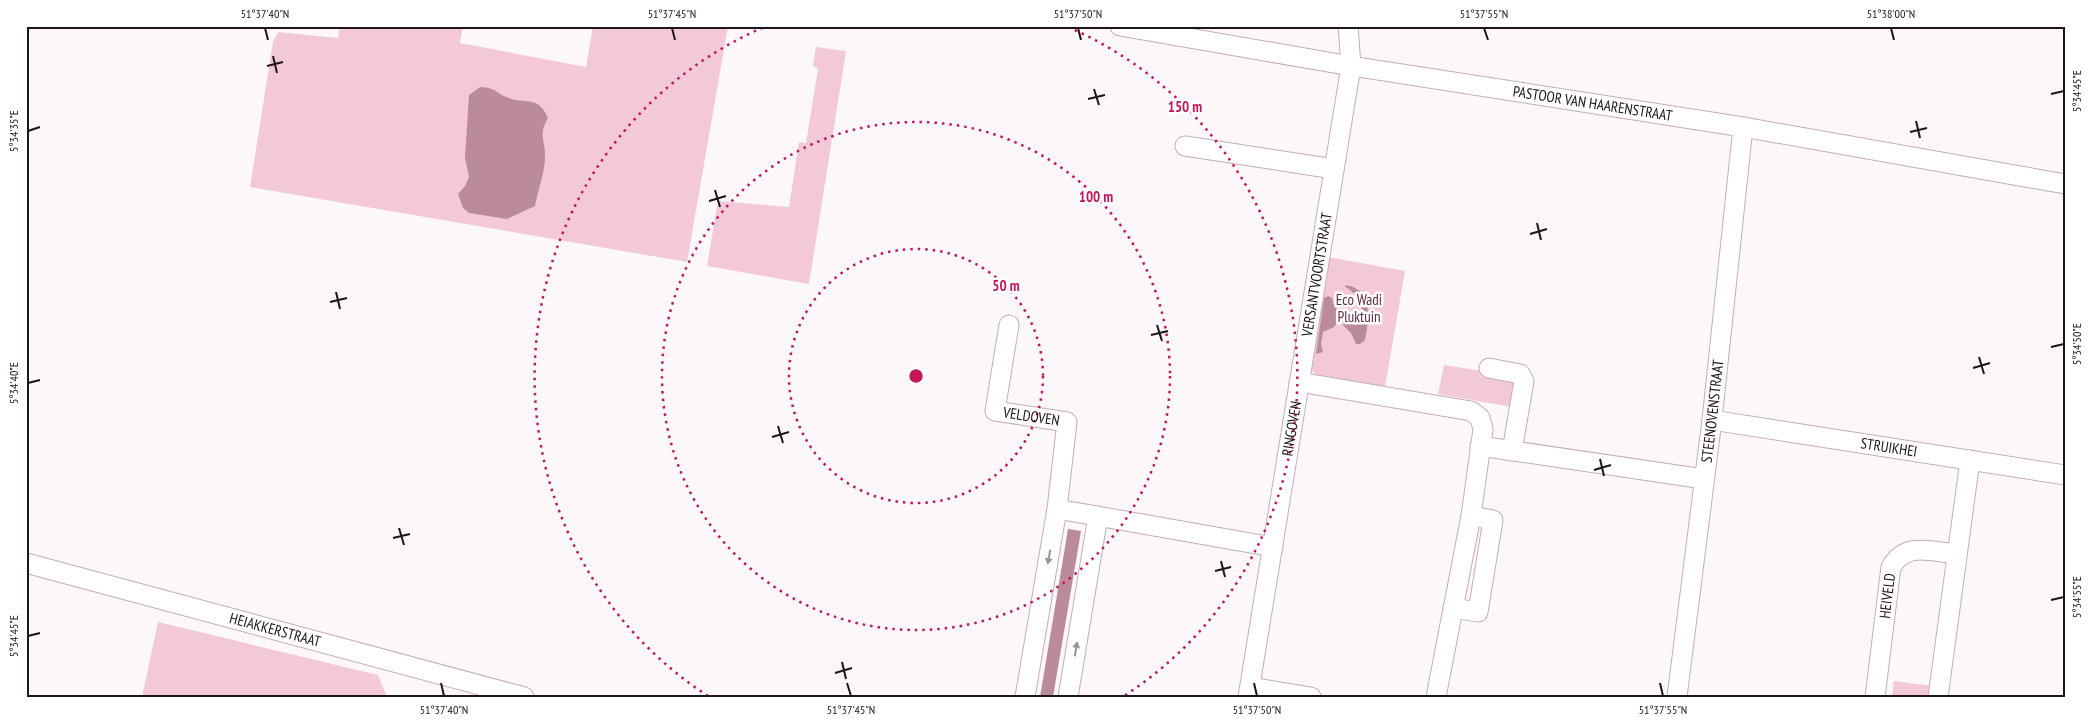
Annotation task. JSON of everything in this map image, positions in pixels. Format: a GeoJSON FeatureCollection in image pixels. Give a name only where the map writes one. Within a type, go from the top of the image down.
{"type":"FeatureCollection","features":[{"type":"Feature","properties":{"kind":"street","name":"PASTOOR VAN HAARENSTRAAT"},"geometry":{"type":"LineString","coordinates":[[1120,26],[1351,66],[1743,127],[2065,184]]}},
{"type":"Feature","properties":{"kind":"street","name":"VERSANTVOORTSTRAAT"},"geometry":{"type":"LineString","coordinates":[[1299,382],[1351,66],[1348,26]]}},
{"type":"Feature","properties":{"kind":"street","name":"STEENOVENSTRAAT"},"geometry":{"type":"LineString","coordinates":[[1677,697],[1712,420],[1743,127]]}},
{"type":"Feature","properties":{"kind":"street"},"geometry":{"type":"LineString","coordinates":[[1185,146],[1334,169]]}},
{"type":"Feature","properties":{"kind":"street","name":"VELDOVEN"},"geometry":{"type":"LineString","coordinates":[[1009,325],[995,412],[1067,422],[1057,509],[1025,697]]}},
{"type":"Feature","properties":{"kind":"street"},"geometry":{"type":"LineString","coordinates":[[1489,368],[1520,374],[1524,381],[1512,451]]}},
{"type":"Feature","properties":{"kind":"street","name":"RINGOVEN"},"geometry":{"type":"LineString","coordinates":[[1311,697],[1249,692],[1299,382],[1471,411],[1480,418],[1483,429],[1471,516],[1436,697]]}},
{"type":"Feature","properties":{"kind":"street","name":"STRUIKHEI"},"geometry":{"type":"LineString","coordinates":[[1712,420],[2065,475]]}},
{"type":"Feature","properties":{"kind":"street"},"geometry":{"type":"LineString","coordinates":[[1480,446],[1704,479]]}},
{"type":"Feature","properties":{"kind":"street"},"geometry":{"type":"LineString","coordinates":[[1938,697],[1970,460]]}},
{"type":"Feature","properties":{"kind":"street"},"geometry":{"type":"LineString","coordinates":[[1057,509],[1273,547]]}},
{"type":"Feature","properties":{"kind":"street"},"geometry":{"type":"LineString","coordinates":[[1068,697],[1098,516]]}},
{"type":"Feature","properties":{"kind":"street"},"geometry":{"type":"LineString","coordinates":[[1453,608],[1478,612],[1493,520],[1471,516]]}},
{"type":"Feature","properties":{"kind":"street","name":"HEIVELD"},"geometry":{"type":"LineString","coordinates":[[1875,697],[1891,567],[1898,555],[1910,550],[1957,554]]}},
{"type":"Feature","properties":{"kind":"street","name":"HEIAKKERSTRAAT"},"geometry":{"type":"LineString","coordinates":[[26,563],[524,697]]}},
{"type":"Feature","properties":{"kind":"green space"},"geometry":{"type":"Polygon","coordinates":[[[340,26],[463,26],[460,43],[586,67],[593,26],[728,26],[687,262],[250,187],[273,42],[278,32],[338,38],[340,26]]]}},
{"type":"Feature","properties":{"kind":"green space"},"geometry":{"type":"Polygon","coordinates":[[[816,47],[846,51],[809,284],[707,266],[718,201],[789,207],[799,142],[806,143],[818,69],[813,65],[816,47]]]}},
{"type":"Feature","properties":{"kind":"green space","name":"Eco Wadi Pluktuin"},"geometry":{"type":"Polygon","coordinates":[[[1328,257],[1405,271],[1385,387],[1316,375],[1311,370],[1310,361],[1328,257]]]}},
{"type":"Feature","properties":{"kind":"green space"},"geometry":{"type":"Polygon","coordinates":[[[1444,365],[1482,371],[1481,377],[1515,381],[1512,407],[1438,394],[1444,365]]]}},
{"type":"Feature","properties":{"kind":"green space"},"geometry":{"type":"Polygon","coordinates":[[[158,622],[378,675],[387,697],[142,697],[158,622]]]}},
{"type":"Feature","properties":{"kind":"green space"},"geometry":{"type":"Polygon","coordinates":[[[1894,681],[1932,686],[1930,697],[1892,696],[1894,681]]]}},
{"type":"Feature","properties":{"kind":"shaded area"},"geometry":{"type":"Polygon","coordinates":[[[480,87],[494,90],[516,100],[536,103],[548,118],[543,129],[544,168],[535,206],[507,219],[469,213],[463,208],[458,194],[465,186],[469,177],[465,158],[469,95],[480,87]]]}},
{"type":"Feature","properties":{"kind":"shaded area"},"geometry":{"type":"Polygon","coordinates":[[[1346,285],[1355,288],[1361,293],[1368,307],[1368,324],[1365,340],[1360,344],[1356,344],[1351,333],[1343,325],[1344,320],[1357,325],[1362,315],[1361,304],[1354,294],[1345,287],[1346,285]]]}},
{"type":"Feature","properties":{"kind":"shaded area"},"geometry":{"type":"Polygon","coordinates":[[[1328,296],[1332,298],[1334,306],[1339,311],[1339,321],[1334,327],[1323,332],[1321,344],[1323,352],[1316,354],[1324,298],[1328,296]]]}},
{"type":"Feature","properties":{"kind":"shaded area"},"geometry":{"type":"Polygon","coordinates":[[[1068,529],[1081,531],[1053,697],[1040,697],[1068,529]]]}}]}
